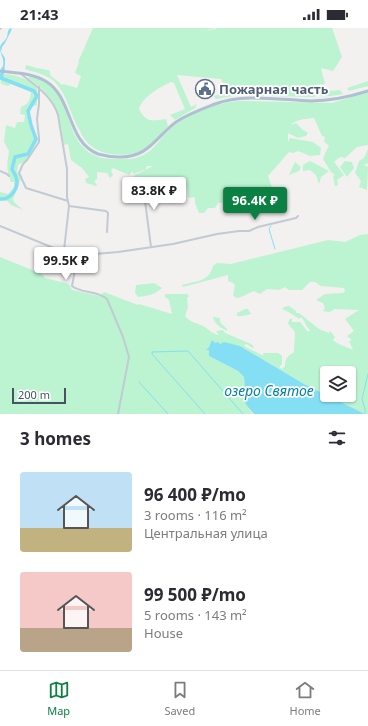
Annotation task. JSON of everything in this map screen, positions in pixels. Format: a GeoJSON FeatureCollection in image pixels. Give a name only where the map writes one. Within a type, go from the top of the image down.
{"type":"FeatureCollection","features":[{"type":"Feature","properties":{"kind":"main road"},"geometry":{"type":"LineString","coordinates":[[0,71],[21,73],[38,77],[52,86],[64,101],[76,132],[86,146],[98,154],[120,157],[131,157],[139,154],[148,149],[178,120],[189,114],[226,100],[264,99],[322,101],[338,99],[368,91]]}},
{"type":"Feature","properties":{"kind":"street"},"geometry":{"type":"LineString","coordinates":[[21,73],[39,87],[53,104],[58,115],[67,164],[69,206],[64,250]]}},
{"type":"Feature","properties":{"kind":"street"},"geometry":{"type":"LineString","coordinates":[[39,87],[37,119],[39,142],[23,164],[19,173],[26,188],[68,202]]}},
{"type":"Feature","properties":{"kind":"street"},"geometry":{"type":"LineString","coordinates":[[0,171],[9,176]]}},
{"type":"Feature","properties":{"kind":"street"},"geometry":{"type":"LineString","coordinates":[[151,247],[145,201],[154,198],[183,201]]}},
{"type":"Feature","properties":{"kind":"street"},"geometry":{"type":"LineString","coordinates":[[69,206],[106,211],[108,213],[107,232]]}},
{"type":"Feature","properties":{"kind":"street"},"geometry":{"type":"LineString","coordinates":[[0,226],[56,249],[78,254],[113,253],[205,238],[217,234],[249,231],[258,227],[296,218],[298,216]]}},
{"type":"Feature","properties":{"kind":"street"},"geometry":{"type":"LineString","coordinates":[[78,254],[72,286],[78,290],[99,294],[107,299],[128,353],[128,364],[118,414]]}},
{"type":"Feature","properties":{"kind":"green space"},"geometry":{"type":"Polygon","coordinates":[[[93,28],[215,28],[204,31],[215,29],[214,32],[216,28],[332,28],[342,57],[333,71],[321,68],[325,84],[314,85],[314,90],[316,92],[340,90],[343,94],[327,96],[318,95],[314,97],[239,95],[216,99],[214,96],[227,92],[221,79],[177,75],[191,107],[197,104],[195,108],[175,120],[170,115],[185,109],[174,83],[171,82],[167,84],[144,100],[139,109],[147,119],[166,119],[168,126],[151,144],[138,152],[120,155],[107,153],[95,149],[84,139],[63,93],[55,82],[45,76],[25,68],[26,65],[45,69],[50,71],[50,75],[62,85],[77,88],[81,76],[75,73],[78,62],[93,28]]]}},
{"type":"Feature","properties":{"kind":"green space"},"geometry":{"type":"Polygon","coordinates":[[[0,74],[9,74],[26,79],[37,88],[37,105],[28,108],[32,125],[38,140],[27,160],[18,165],[17,172],[22,176],[13,199],[14,202],[23,210],[11,205],[7,201],[0,200],[0,192],[8,194],[14,187],[14,182],[11,182],[9,177],[7,163],[9,151],[4,142],[6,125],[15,128],[17,122],[24,122],[25,115],[20,114],[21,107],[26,105],[29,101],[31,92],[11,84],[8,86],[1,84],[0,74]]]}},
{"type":"Feature","properties":{"kind":"green space"},"geometry":{"type":"Polygon","coordinates":[[[30,76],[39,79],[51,87],[62,103],[79,142],[85,149],[94,155],[103,158],[130,159],[145,154],[151,150],[175,125],[189,116],[224,103],[240,101],[332,103],[368,92],[368,145],[357,147],[345,158],[340,157],[334,162],[344,175],[337,180],[338,185],[335,186],[333,176],[335,175],[331,172],[323,159],[329,146],[324,141],[325,137],[322,136],[314,118],[296,121],[291,125],[296,123],[308,133],[306,136],[298,138],[288,133],[288,142],[290,138],[313,142],[321,148],[320,155],[310,156],[298,151],[293,153],[289,152],[268,176],[274,193],[260,202],[250,202],[237,208],[232,207],[227,202],[218,203],[215,208],[208,208],[204,213],[199,213],[195,203],[195,198],[188,197],[187,187],[164,180],[160,186],[153,191],[140,190],[133,185],[129,188],[127,185],[135,175],[145,170],[133,174],[133,171],[129,175],[113,168],[111,170],[113,175],[110,178],[107,173],[97,172],[97,179],[94,181],[97,185],[96,186],[86,183],[85,179],[89,177],[82,168],[71,160],[68,144],[64,145],[58,115],[51,99],[38,85],[28,78],[30,76]],[[147,166],[145,170],[153,166],[147,166]]]}},
{"type":"Feature","properties":{"kind":"green space"},"geometry":{"type":"Polygon","coordinates":[[[368,81],[368,86],[349,91],[347,88],[368,81]]]}},
{"type":"Feature","properties":{"kind":"green space"},"geometry":{"type":"Polygon","coordinates":[[[368,149],[368,163],[364,165],[368,167],[367,190],[359,187],[361,181],[355,173],[359,161],[364,158],[368,149]]]}},
{"type":"Feature","properties":{"kind":"green space"},"geometry":{"type":"Polygon","coordinates":[[[310,161],[329,171],[321,177],[319,184],[316,175],[310,170],[303,171],[303,165],[310,161]]]}},
{"type":"Feature","properties":{"kind":"green space"},"geometry":{"type":"Polygon","coordinates":[[[345,161],[352,162],[354,168],[347,177],[340,167],[345,161]]]}},
{"type":"Feature","properties":{"kind":"green space"},"geometry":{"type":"Polygon","coordinates":[[[295,162],[301,167],[299,171],[289,175],[295,162]]]}},
{"type":"Feature","properties":{"kind":"green space"},"geometry":{"type":"Polygon","coordinates":[[[368,234],[368,414],[365,414],[341,402],[356,402],[356,366],[320,366],[320,392],[240,346],[220,344],[210,345],[207,350],[209,350],[209,356],[238,371],[244,377],[247,406],[253,414],[0,414],[0,257],[42,274],[45,278],[69,284],[72,290],[100,296],[104,292],[138,305],[139,304],[172,314],[169,300],[165,297],[165,294],[187,294],[189,296],[187,298],[188,307],[185,316],[189,320],[205,327],[217,335],[219,335],[216,331],[223,330],[225,333],[251,344],[254,347],[253,348],[246,344],[244,346],[264,356],[264,353],[278,353],[282,356],[282,364],[279,367],[282,369],[285,366],[287,358],[294,352],[295,332],[288,324],[289,320],[292,318],[292,322],[300,322],[308,332],[310,330],[301,317],[299,319],[282,309],[284,307],[289,306],[296,311],[296,313],[299,313],[319,329],[329,333],[330,331],[335,337],[333,340],[353,350],[349,341],[352,340],[347,336],[354,331],[345,319],[359,310],[334,309],[327,312],[323,311],[325,308],[323,303],[316,300],[325,294],[343,293],[345,291],[344,288],[321,286],[315,282],[310,282],[302,290],[289,290],[285,287],[279,290],[267,289],[260,294],[254,291],[236,298],[233,295],[235,285],[228,281],[228,275],[183,287],[182,285],[205,278],[213,266],[217,263],[231,264],[328,240],[345,242],[360,235],[368,234]]]}},
{"type":"Feature","properties":{"kind":"green space"},"geometry":{"type":"Polygon","coordinates":[[[154,283],[162,288],[154,294],[138,297],[135,293],[136,285],[154,283]]]}},
{"type":"Feature","properties":{"kind":"green space"},"geometry":{"type":"Polygon","coordinates":[[[248,309],[251,314],[237,316],[237,313],[248,309]]]}},
{"type":"Feature","properties":{"kind":"green space"},"geometry":{"type":"Polygon","coordinates":[[[213,317],[220,318],[220,322],[227,329],[227,331],[216,324],[213,317]]]}},
{"type":"Feature","properties":{"kind":"water"},"geometry":{"type":"Polygon","coordinates":[[[10,28],[12,29],[2,47],[1,52],[5,58],[4,69],[2,69],[3,60],[0,50],[0,47],[10,28]]]}},
{"type":"Feature","properties":{"kind":"water","name":"озеро Святое"},"geometry":{"type":"Polygon","coordinates":[[[212,340],[215,343],[218,342],[220,344],[224,342],[240,346],[320,392],[320,402],[341,402],[365,414],[254,414],[240,394],[245,388],[244,377],[238,371],[209,356],[209,350],[206,350],[212,340]]]}},
{"type":"Feature","properties":{"kind":"waterway"},"geometry":{"type":"LineString","coordinates":[[0,199],[6,198],[16,189],[17,180],[12,169],[15,157],[28,154],[36,139],[28,111],[37,96],[34,91],[1,78],[3,69]]}},
{"type":"Feature","properties":{"kind":"waterway"},"geometry":{"type":"LineString","coordinates":[[271,226],[269,229],[275,249]]}},
{"type":"Feature","properties":{"kind":"waterway"},"geometry":{"type":"LineString","coordinates":[[205,414],[152,354],[152,352],[188,351],[243,414]]}},
{"type":"Feature","properties":{"kind":"waterway"},"geometry":{"type":"LineString","coordinates":[[365,414],[362,399],[368,374]]}},
{"type":"Feature","properties":{"kind":"waterway"},"geometry":{"type":"LineString","coordinates":[[139,382],[168,414]]}},
{"type":"Feature","properties":{"kind":"place","name":"Пожарная часть"},"geometry":{"type":"Point","coordinates":[205,89]}}]}
